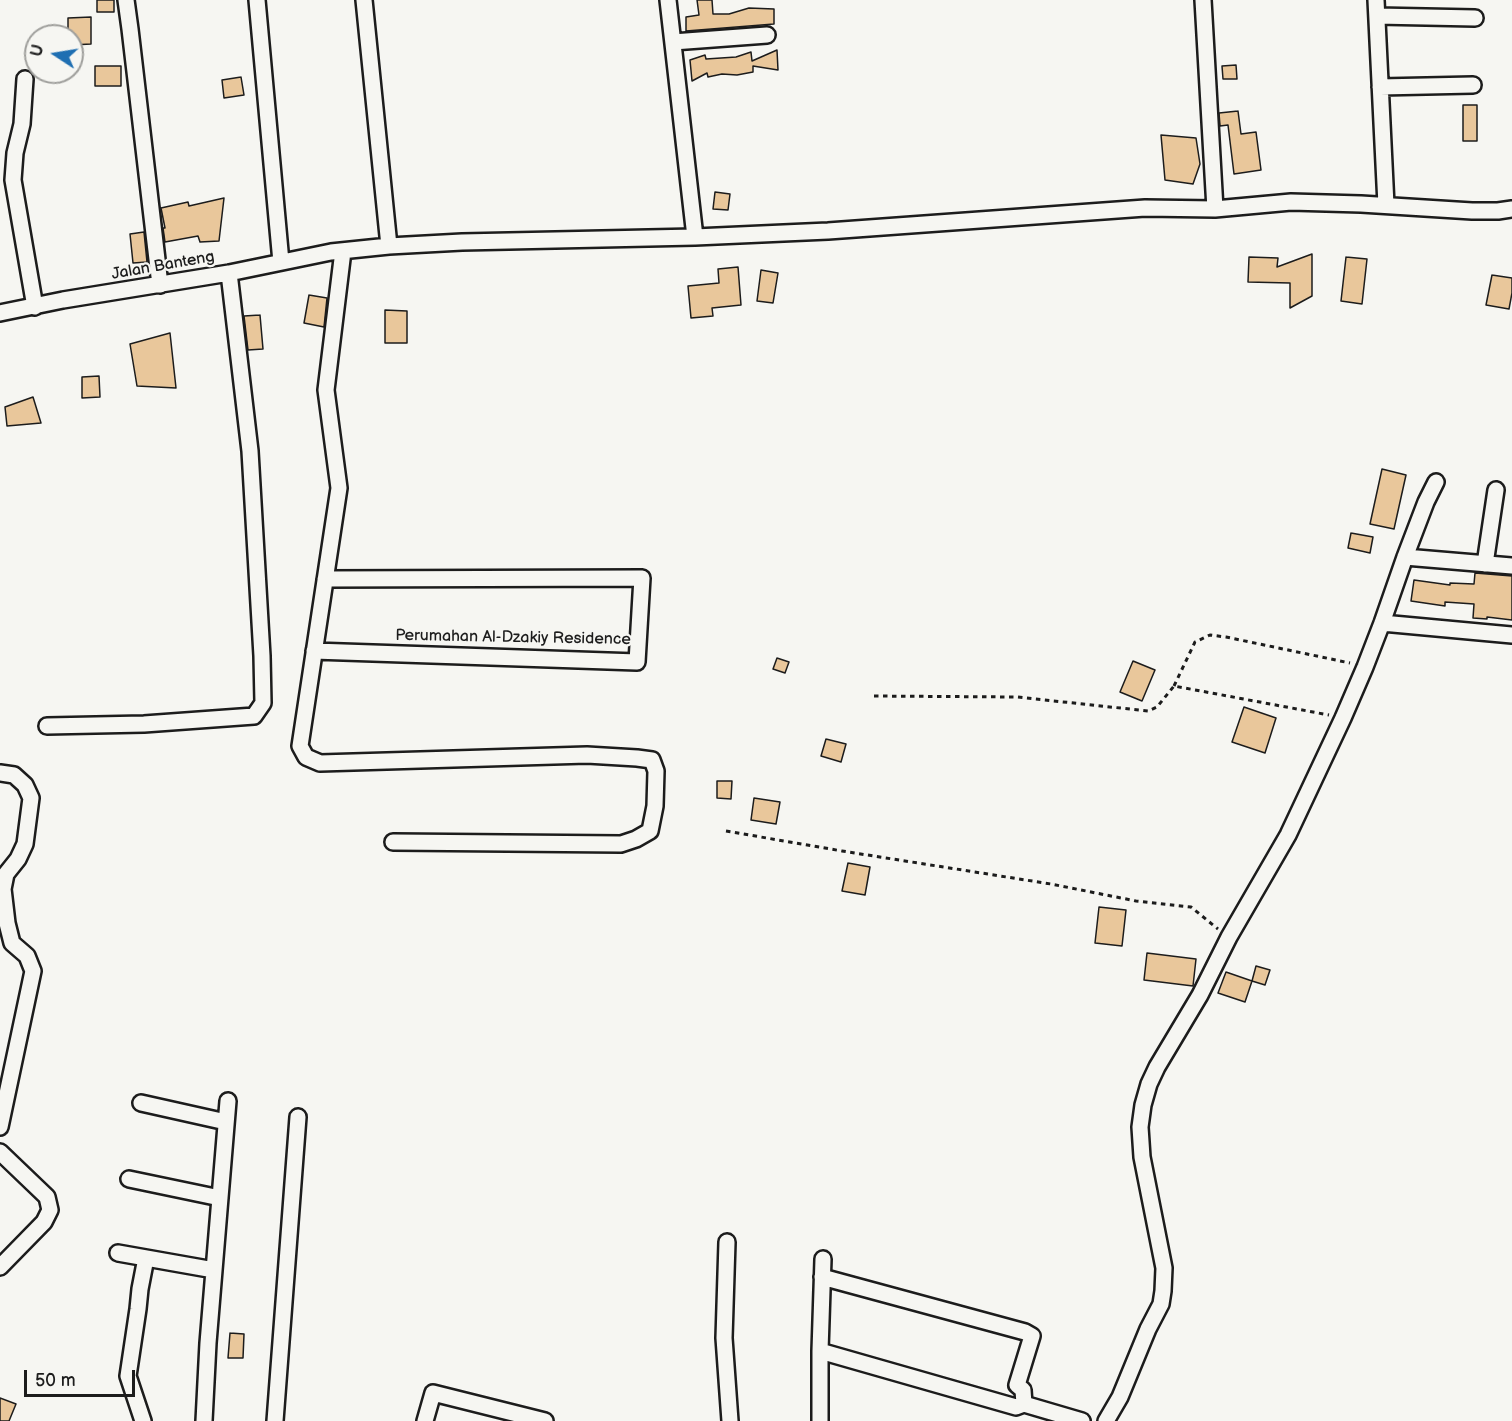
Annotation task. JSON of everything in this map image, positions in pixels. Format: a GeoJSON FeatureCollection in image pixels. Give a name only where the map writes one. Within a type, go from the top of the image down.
{"type":"FeatureCollection","features":[{"type":"Feature","properties":{"kind":"street"},"geometry":{"type":"LineString","coordinates":[[126,0],[160,285]]}},
{"type":"Feature","properties":{"kind":"street"},"geometry":{"type":"LineString","coordinates":[[257,0],[281,262]]}},
{"type":"Feature","properties":{"kind":"street"},"geometry":{"type":"LineString","coordinates":[[364,0],[389,246]]}},
{"type":"Feature","properties":{"kind":"street"},"geometry":{"type":"LineString","coordinates":[[668,0],[695,237]]}},
{"type":"Feature","properties":{"kind":"street"},"geometry":{"type":"LineString","coordinates":[[1203,0],[1215,209]]}},
{"type":"Feature","properties":{"kind":"street"},"geometry":{"type":"LineString","coordinates":[[1386,205],[1376,8],[1475,18]]}},
{"type":"Feature","properties":{"kind":"street"},"geometry":{"type":"LineString","coordinates":[[673,42],[767,35]]}},
{"type":"Feature","properties":{"kind":"street"},"geometry":{"type":"LineString","coordinates":[[25,84],[22,124],[15,153],[13,180],[35,307]]}},
{"type":"Feature","properties":{"kind":"street"},"geometry":{"type":"LineString","coordinates":[[1380,87],[1473,85]]}},
{"type":"Feature","properties":{"kind":"street","name":"Jalan Banteng"},"geometry":{"type":"LineString","coordinates":[[0,313],[63,300],[229,273],[337,251],[389,246],[840,231],[1145,208],[1215,209],[1291,202],[1472,211],[1512,209]]}},
{"type":"Feature","properties":{"kind":"street"},"geometry":{"type":"LineString","coordinates":[[337,251],[326,390],[339,488],[300,746],[306,757],[320,763],[587,755],[652,760],[656,771],[655,806],[650,831],[621,844],[393,842]]}},
{"type":"Feature","properties":{"kind":"street"},"geometry":{"type":"LineString","coordinates":[[47,726],[255,716],[263,703],[250,451],[229,273]]}},
{"type":"Feature","properties":{"kind":"street"},"geometry":{"type":"LineString","coordinates":[[1106,1421],[1120,1397],[1148,1329],[1161,1304],[1164,1291],[1164,1268],[1142,1157],[1140,1126],[1149,1084],[1288,835],[1365,667],[1426,502],[1436,482]]}},
{"type":"Feature","properties":{"kind":"street"},"geometry":{"type":"LineString","coordinates":[[1485,564],[1496,490]]}},
{"type":"Feature","properties":{"kind":"street"},"geometry":{"type":"LineString","coordinates":[[1405,557],[1512,566]]}},
{"type":"Feature","properties":{"kind":"street","name":"Perumahan Al-Dzakiy Residence"},"geometry":{"type":"LineString","coordinates":[[314,651],[637,662],[642,578],[325,579]]}},
{"type":"Feature","properties":{"kind":"street"},"geometry":{"type":"LineString","coordinates":[[1382,623],[1512,635]]}},
{"type":"Feature","properties":{"kind":"street"},"geometry":{"type":"LineString","coordinates":[[0,773],[14,775],[25,785],[31,798],[25,844],[18,859],[6,874],[3,889],[12,944],[27,956],[33,971],[0,1127]]}},
{"type":"Feature","properties":{"kind":"street"},"geometry":{"type":"LineString","coordinates":[[204,1421],[208,1342],[228,1101]]}},
{"type":"Feature","properties":{"kind":"street"},"geometry":{"type":"LineString","coordinates":[[141,1103],[226,1122]]}},
{"type":"Feature","properties":{"kind":"street"},"geometry":{"type":"LineString","coordinates":[[275,1421],[298,1117]]}},
{"type":"Feature","properties":{"kind":"street"},"geometry":{"type":"LineString","coordinates":[[0,1152],[47,1197],[50,1210],[44,1222],[0,1267]]}},
{"type":"Feature","properties":{"kind":"street"},"geometry":{"type":"LineString","coordinates":[[129,1179],[220,1198]]}},
{"type":"Feature","properties":{"kind":"street"},"geometry":{"type":"LineString","coordinates":[[727,1242],[724,1338],[730,1421]]}},
{"type":"Feature","properties":{"kind":"street"},"geometry":{"type":"LineString","coordinates":[[118,1253],[214,1270]]}},
{"type":"Feature","properties":{"kind":"street"},"geometry":{"type":"LineString","coordinates":[[143,1421],[128,1376],[146,1258]]}},
{"type":"Feature","properties":{"kind":"street"},"geometry":{"type":"LineString","coordinates":[[820,1421],[823,1259]]}},
{"type":"Feature","properties":{"kind":"street"},"geometry":{"type":"LineString","coordinates":[[822,1277],[1025,1332],[1032,1336],[1017,1385],[1023,1390],[1016,1411]]}},
{"type":"Feature","properties":{"kind":"street"},"geometry":{"type":"LineString","coordinates":[[820,1350],[1016,1411],[1082,1421]]}},
{"type":"Feature","properties":{"kind":"street"},"geometry":{"type":"LineString","coordinates":[[425,1421],[433,1393],[545,1421]]}},
{"type":"Feature","properties":{"kind":"path"},"geometry":{"type":"LineString","coordinates":[[874,696],[1017,697],[1148,711],[1156,707],[1174,686],[1196,642],[1210,635],[1365,667]]}},
{"type":"Feature","properties":{"kind":"path"},"geometry":{"type":"LineString","coordinates":[[1174,686],[1342,718]]}},
{"type":"Feature","properties":{"kind":"path"},"geometry":{"type":"LineString","coordinates":[[726,831],[1040,882],[1136,902],[1191,908],[1229,937]]}},
{"type":"Feature","properties":{"kind":"building"},"geometry":{"type":"Polygon","coordinates":[[[97,0],[114,0],[114,12],[97,12],[97,0]]]}},
{"type":"Feature","properties":{"kind":"building"},"geometry":{"type":"Polygon","coordinates":[[[697,0],[712,0],[713,14],[729,14],[749,8],[774,9],[774,24],[686,31],[686,17],[699,15],[697,0]]]}},
{"type":"Feature","properties":{"kind":"building"},"geometry":{"type":"Polygon","coordinates":[[[91,17],[91,44],[84,44],[84,24],[68,24],[68,18],[91,17]]]}},
{"type":"Feature","properties":{"kind":"building"},"geometry":{"type":"Polygon","coordinates":[[[777,50],[778,70],[753,66],[753,72],[708,77],[707,73],[692,81],[690,60],[705,55],[706,59],[736,57],[751,52],[752,61],[777,50]]]}},
{"type":"Feature","properties":{"kind":"building"},"geometry":{"type":"Polygon","coordinates":[[[1236,65],[1237,79],[1223,79],[1222,66],[1236,65]]]}},
{"type":"Feature","properties":{"kind":"building"},"geometry":{"type":"Polygon","coordinates":[[[95,66],[121,66],[121,86],[95,86],[95,66]]]}},
{"type":"Feature","properties":{"kind":"building"},"geometry":{"type":"Polygon","coordinates":[[[241,77],[244,95],[224,98],[222,80],[241,77]]]}},
{"type":"Feature","properties":{"kind":"building"},"geometry":{"type":"Polygon","coordinates":[[[1463,105],[1477,105],[1477,141],[1463,141],[1463,105]]]}},
{"type":"Feature","properties":{"kind":"building"},"geometry":{"type":"Polygon","coordinates":[[[1238,111],[1241,134],[1256,132],[1261,170],[1234,174],[1228,125],[1220,126],[1219,113],[1238,111]]]}},
{"type":"Feature","properties":{"kind":"building"},"geometry":{"type":"Polygon","coordinates":[[[1161,135],[1196,138],[1200,164],[1193,184],[1165,180],[1161,135]]]}},
{"type":"Feature","properties":{"kind":"building"},"geometry":{"type":"Polygon","coordinates":[[[715,192],[730,194],[728,210],[713,209],[715,192]]]}},
{"type":"Feature","properties":{"kind":"building"},"geometry":{"type":"Polygon","coordinates":[[[224,198],[219,241],[200,242],[198,236],[165,242],[161,208],[188,202],[189,206],[224,198]]]}},
{"type":"Feature","properties":{"kind":"building"},"geometry":{"type":"Polygon","coordinates":[[[144,232],[147,262],[133,263],[130,234],[144,232]]]}},
{"type":"Feature","properties":{"kind":"building"},"geometry":{"type":"Polygon","coordinates":[[[1312,254],[1312,296],[1290,308],[1290,283],[1248,282],[1249,257],[1278,258],[1277,267],[1312,254]]]}},
{"type":"Feature","properties":{"kind":"building"},"geometry":{"type":"Polygon","coordinates":[[[1346,257],[1367,259],[1362,304],[1341,301],[1346,257]]]}},
{"type":"Feature","properties":{"kind":"building"},"geometry":{"type":"Polygon","coordinates":[[[738,267],[741,305],[712,308],[713,316],[691,318],[688,286],[719,283],[718,269],[738,267]]]}},
{"type":"Feature","properties":{"kind":"building"},"geometry":{"type":"Polygon","coordinates":[[[761,270],[778,273],[773,303],[757,301],[761,270]]]}},
{"type":"Feature","properties":{"kind":"building"},"geometry":{"type":"Polygon","coordinates":[[[1492,275],[1512,278],[1509,309],[1486,305],[1492,275]]]}},
{"type":"Feature","properties":{"kind":"building"},"geometry":{"type":"Polygon","coordinates":[[[309,295],[327,298],[324,327],[304,323],[309,295]]]}},
{"type":"Feature","properties":{"kind":"building"},"geometry":{"type":"Polygon","coordinates":[[[385,310],[407,311],[407,343],[385,343],[385,310]]]}},
{"type":"Feature","properties":{"kind":"building"},"geometry":{"type":"Polygon","coordinates":[[[260,315],[263,349],[248,350],[244,316],[260,315]]]}},
{"type":"Feature","properties":{"kind":"building"},"geometry":{"type":"Polygon","coordinates":[[[170,333],[176,388],[137,386],[130,344],[170,333]]]}},
{"type":"Feature","properties":{"kind":"building"},"geometry":{"type":"Polygon","coordinates":[[[99,376],[100,397],[82,398],[82,377],[99,376]]]}},
{"type":"Feature","properties":{"kind":"building"},"geometry":{"type":"Polygon","coordinates":[[[33,397],[41,423],[7,426],[5,407],[33,397]]]}},
{"type":"Feature","properties":{"kind":"building"},"geometry":{"type":"Polygon","coordinates":[[[1382,469],[1406,475],[1394,529],[1370,524],[1382,469]]]}},
{"type":"Feature","properties":{"kind":"building"},"geometry":{"type":"Polygon","coordinates":[[[1351,533],[1373,537],[1370,553],[1348,548],[1351,533]]]}},
{"type":"Feature","properties":{"kind":"building"},"geometry":{"type":"Polygon","coordinates":[[[1475,573],[1512,576],[1512,620],[1473,618],[1474,604],[1445,602],[1445,606],[1411,601],[1414,580],[1450,585],[1450,583],[1474,584],[1475,573]]]}},
{"type":"Feature","properties":{"kind":"building"},"geometry":{"type":"Polygon","coordinates":[[[777,658],[789,662],[785,673],[773,669],[777,658]]]}},
{"type":"Feature","properties":{"kind":"building"},"geometry":{"type":"Polygon","coordinates":[[[1133,661],[1155,670],[1142,701],[1120,692],[1133,661]]]}},
{"type":"Feature","properties":{"kind":"building"},"geometry":{"type":"Polygon","coordinates":[[[1244,707],[1276,718],[1265,753],[1232,742],[1244,707]]]}},
{"type":"Feature","properties":{"kind":"building"},"geometry":{"type":"Polygon","coordinates":[[[826,739],[846,744],[841,762],[821,756],[826,739]]]}},
{"type":"Feature","properties":{"kind":"building"},"geometry":{"type":"Polygon","coordinates":[[[717,781],[732,781],[731,799],[717,798],[717,781]]]}},
{"type":"Feature","properties":{"kind":"building"},"geometry":{"type":"Polygon","coordinates":[[[754,798],[780,802],[776,824],[751,820],[754,798]]]}},
{"type":"Feature","properties":{"kind":"building"},"geometry":{"type":"Polygon","coordinates":[[[848,863],[870,867],[865,895],[842,891],[848,863]]]}},
{"type":"Feature","properties":{"kind":"building"},"geometry":{"type":"Polygon","coordinates":[[[1099,907],[1126,910],[1122,946],[1095,943],[1099,907]]]}},
{"type":"Feature","properties":{"kind":"building"},"geometry":{"type":"Polygon","coordinates":[[[1147,953],[1196,959],[1193,986],[1144,980],[1147,953]]]}},
{"type":"Feature","properties":{"kind":"building"},"geometry":{"type":"Polygon","coordinates":[[[1256,966],[1270,970],[1265,985],[1252,981],[1256,966]]]}},
{"type":"Feature","properties":{"kind":"building"},"geometry":{"type":"Polygon","coordinates":[[[1226,972],[1252,981],[1245,1002],[1218,993],[1226,972]]]}},
{"type":"Feature","properties":{"kind":"building"},"geometry":{"type":"Polygon","coordinates":[[[230,1333],[244,1334],[243,1358],[228,1358],[230,1333]]]}},
{"type":"Feature","properties":{"kind":"building"},"geometry":{"type":"Polygon","coordinates":[[[0,1398],[16,1404],[9,1421],[0,1421],[0,1398]]]}}]}
